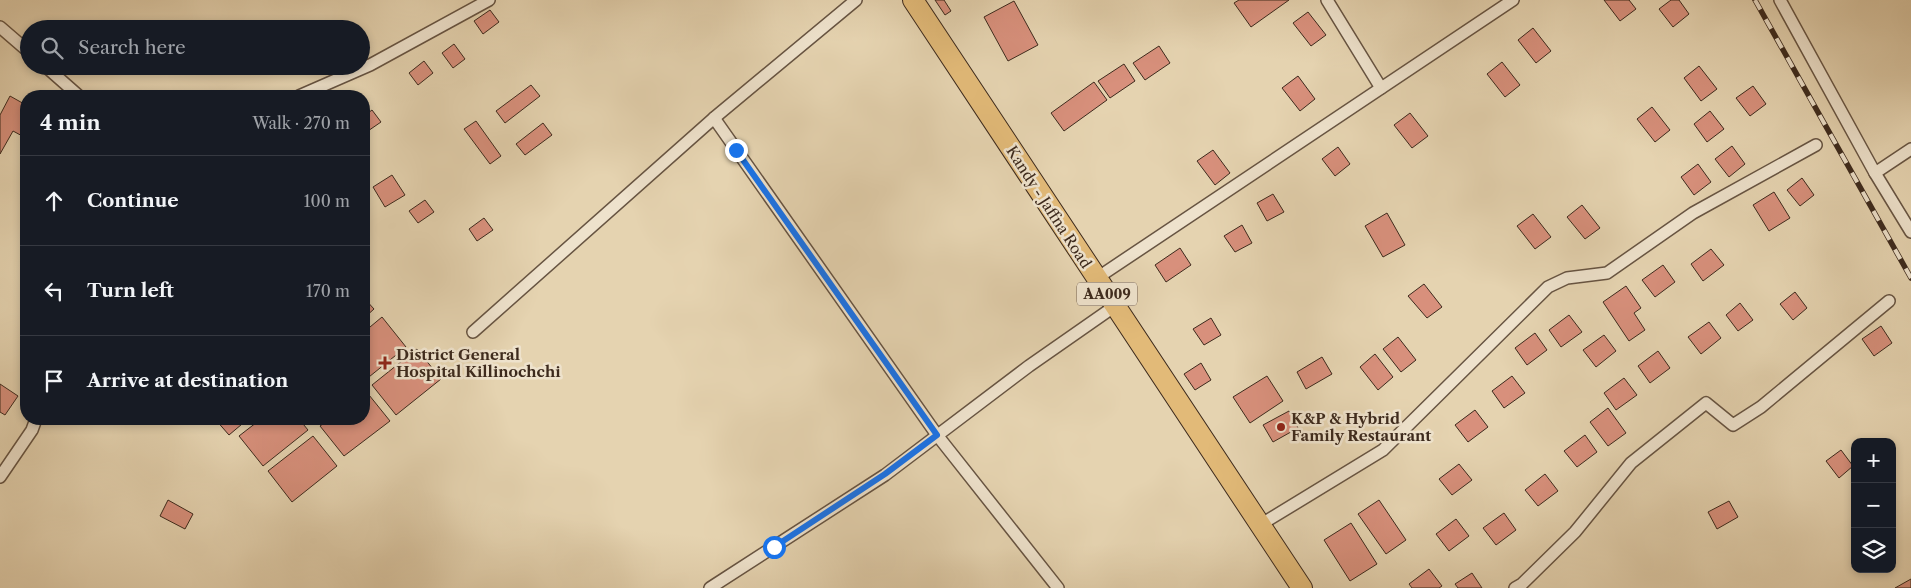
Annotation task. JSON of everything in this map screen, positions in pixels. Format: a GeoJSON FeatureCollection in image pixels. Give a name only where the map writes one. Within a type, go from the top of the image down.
{"type":"FeatureCollection","features":[{"type":"Feature","properties":{"kind":"highway","name":"Kandy - Jaffna Road"},"geometry":{"type":"LineString","coordinates":[[913,0],[1302,588]]}},
{"type":"Feature","properties":{"kind":"street"},"geometry":{"type":"LineString","coordinates":[[370,65],[490,0]]}},
{"type":"Feature","properties":{"kind":"street"},"geometry":{"type":"LineString","coordinates":[[473,332],[714,118],[856,0]]}},
{"type":"Feature","properties":{"kind":"street"},"geometry":{"type":"LineString","coordinates":[[1327,0],[1381,88]]}},
{"type":"Feature","properties":{"kind":"street"},"geometry":{"type":"LineString","coordinates":[[1097,278],[1513,0]]}},
{"type":"Feature","properties":{"kind":"street"},"geometry":{"type":"LineString","coordinates":[[1780,0],[1875,173],[1911,232]]}},
{"type":"Feature","properties":{"kind":"street"},"geometry":{"type":"LineString","coordinates":[[0,27],[20,44]]}},
{"type":"Feature","properties":{"kind":"street"},"geometry":{"type":"LineString","coordinates":[[55,75],[72,90]]}},
{"type":"Feature","properties":{"kind":"street"},"geometry":{"type":"LineString","coordinates":[[313,90],[347,75]]}},
{"type":"Feature","properties":{"kind":"street"},"geometry":{"type":"LineString","coordinates":[[714,118],[937,435],[1058,588]]}},
{"type":"Feature","properties":{"kind":"street"},"geometry":{"type":"LineString","coordinates":[[1260,525],[1383,450],[1548,287],[1567,278],[1607,272],[1693,213],[1816,144]]}},
{"type":"Feature","properties":{"kind":"street"},"geometry":{"type":"LineString","coordinates":[[1875,173],[1911,150]]}},
{"type":"Feature","properties":{"kind":"street"},"geometry":{"type":"LineString","coordinates":[[1515,588],[1522,584],[1575,532],[1631,463],[1706,403],[1733,425],[1762,407],[1889,301]]}},
{"type":"Feature","properties":{"kind":"street"},"geometry":{"type":"LineString","coordinates":[[710,588],[885,474],[1029,366],[1115,306]]}},
{"type":"Feature","properties":{"kind":"street"},"geometry":{"type":"LineString","coordinates":[[0,477],[34,425]]}},
{"type":"Feature","properties":{"kind":"building"},"geometry":{"type":"Polygon","coordinates":[[[935,0],[944,0],[951,11],[945,15],[935,0]]]}},
{"type":"Feature","properties":{"kind":"building"},"geometry":{"type":"Polygon","coordinates":[[[1239,0],[1289,0],[1251,27],[1234,3],[1239,0]]]}},
{"type":"Feature","properties":{"kind":"building"},"geometry":{"type":"Polygon","coordinates":[[[1604,0],[1629,0],[1636,9],[1620,21],[1604,0]]]}},
{"type":"Feature","properties":{"kind":"building"},"geometry":{"type":"Polygon","coordinates":[[[1671,0],[1679,0],[1689,14],[1673,27],[1659,9],[1671,0]]]}},
{"type":"Feature","properties":{"kind":"building"},"geometry":{"type":"Polygon","coordinates":[[[1014,1],[1038,45],[1008,61],[984,17],[1014,1]]]}},
{"type":"Feature","properties":{"kind":"building"},"geometry":{"type":"Polygon","coordinates":[[[490,10],[499,22],[483,34],[474,21],[490,10]]]}},
{"type":"Feature","properties":{"kind":"building"},"geometry":{"type":"Polygon","coordinates":[[[1308,12],[1326,35],[1311,46],[1293,23],[1308,12]]]}},
{"type":"Feature","properties":{"kind":"building"},"geometry":{"type":"Polygon","coordinates":[[[1533,28],[1551,51],[1536,63],[1518,40],[1533,28]]]}},
{"type":"Feature","properties":{"kind":"building"},"geometry":{"type":"Polygon","coordinates":[[[454,44],[465,59],[453,68],[442,53],[454,44]]]}},
{"type":"Feature","properties":{"kind":"building"},"geometry":{"type":"Polygon","coordinates":[[[1159,46],[1170,63],[1145,80],[1133,63],[1159,46]]]}},
{"type":"Feature","properties":{"kind":"building"},"geometry":{"type":"Polygon","coordinates":[[[424,61],[433,73],[418,85],[409,73],[424,61]]]}},
{"type":"Feature","properties":{"kind":"building"},"geometry":{"type":"Polygon","coordinates":[[[1502,62],[1520,85],[1505,97],[1487,74],[1502,62]]]}},
{"type":"Feature","properties":{"kind":"building"},"geometry":{"type":"Polygon","coordinates":[[[1124,64],[1135,81],[1110,98],[1098,81],[1124,64]]]}},
{"type":"Feature","properties":{"kind":"building"},"geometry":{"type":"Polygon","coordinates":[[[1699,66],[1717,89],[1701,101],[1684,78],[1699,66]]]}},
{"type":"Feature","properties":{"kind":"building"},"geometry":{"type":"Polygon","coordinates":[[[1298,76],[1315,99],[1300,111],[1282,88],[1298,76]]]}},
{"type":"Feature","properties":{"kind":"building"},"geometry":{"type":"Polygon","coordinates":[[[1094,82],[1107,100],[1064,131],[1051,113],[1094,82]]]}},
{"type":"Feature","properties":{"kind":"building"},"geometry":{"type":"Polygon","coordinates":[[[531,85],[540,96],[505,123],[496,111],[531,85]]]}},
{"type":"Feature","properties":{"kind":"building"},"geometry":{"type":"Polygon","coordinates":[[[1753,86],[1766,104],[1750,116],[1736,98],[1753,86]]]}},
{"type":"Feature","properties":{"kind":"building"},"geometry":{"type":"Polygon","coordinates":[[[10,96],[20,102],[20,135],[13,131],[0,154],[0,115],[10,96]]]}},
{"type":"Feature","properties":{"kind":"building"},"geometry":{"type":"Polygon","coordinates":[[[1652,107],[1670,130],[1655,142],[1637,119],[1652,107]]]}},
{"type":"Feature","properties":{"kind":"building"},"geometry":{"type":"Polygon","coordinates":[[[372,110],[381,122],[370,130],[370,112],[372,110]]]}},
{"type":"Feature","properties":{"kind":"building"},"geometry":{"type":"Polygon","coordinates":[[[1710,111],[1724,129],[1707,142],[1694,124],[1710,111]]]}},
{"type":"Feature","properties":{"kind":"building"},"geometry":{"type":"Polygon","coordinates":[[[1410,113],[1428,136],[1412,148],[1394,125],[1410,113]]]}},
{"type":"Feature","properties":{"kind":"building"},"geometry":{"type":"Polygon","coordinates":[[[476,121],[501,156],[490,164],[464,129],[476,121]]]}},
{"type":"Feature","properties":{"kind":"building"},"geometry":{"type":"Polygon","coordinates":[[[543,123],[552,135],[525,155],[516,144],[543,123]]]}},
{"type":"Feature","properties":{"kind":"building"},"geometry":{"type":"Polygon","coordinates":[[[1732,146],[1745,164],[1729,177],[1715,159],[1732,146]]]}},
{"type":"Feature","properties":{"kind":"building"},"geometry":{"type":"Polygon","coordinates":[[[1338,147],[1350,164],[1335,176],[1322,159],[1338,147]]]}},
{"type":"Feature","properties":{"kind":"building"},"geometry":{"type":"Polygon","coordinates":[[[1213,150],[1230,173],[1215,185],[1197,161],[1213,150]]]}},
{"type":"Feature","properties":{"kind":"building"},"geometry":{"type":"Polygon","coordinates":[[[1698,164],[1711,182],[1694,195],[1681,177],[1698,164]]]}},
{"type":"Feature","properties":{"kind":"building"},"geometry":{"type":"Polygon","coordinates":[[[392,175],[405,195],[385,207],[373,187],[392,175]]]}},
{"type":"Feature","properties":{"kind":"building"},"geometry":{"type":"Polygon","coordinates":[[[1802,178],[1814,195],[1800,206],[1787,190],[1802,178]]]}},
{"type":"Feature","properties":{"kind":"building"},"geometry":{"type":"Polygon","coordinates":[[[1774,192],[1790,218],[1769,231],[1753,205],[1774,192]]]}},
{"type":"Feature","properties":{"kind":"building"},"geometry":{"type":"Polygon","coordinates":[[[1273,194],[1284,212],[1267,221],[1257,203],[1273,194]]]}},
{"type":"Feature","properties":{"kind":"building"},"geometry":{"type":"Polygon","coordinates":[[[425,200],[434,212],[418,223],[409,211],[425,200]]]}},
{"type":"Feature","properties":{"kind":"building"},"geometry":{"type":"Polygon","coordinates":[[[1582,205],[1600,228],[1585,239],[1567,217],[1582,205]]]}},
{"type":"Feature","properties":{"kind":"building"},"geometry":{"type":"Polygon","coordinates":[[[1387,213],[1405,245],[1383,257],[1365,226],[1387,213]]]}},
{"type":"Feature","properties":{"kind":"building"},"geometry":{"type":"Polygon","coordinates":[[[1533,214],[1551,237],[1535,249],[1517,226],[1533,214]]]}},
{"type":"Feature","properties":{"kind":"building"},"geometry":{"type":"Polygon","coordinates":[[[484,218],[493,230],[477,241],[469,229],[484,218]]]}},
{"type":"Feature","properties":{"kind":"building"},"geometry":{"type":"Polygon","coordinates":[[[1242,225],[1252,243],[1235,252],[1224,236],[1242,225]]]}},
{"type":"Feature","properties":{"kind":"building"},"geometry":{"type":"Polygon","coordinates":[[[1180,248],[1191,265],[1166,282],[1155,265],[1180,248]]]}},
{"type":"Feature","properties":{"kind":"building"},"geometry":{"type":"Polygon","coordinates":[[[1711,249],[1724,265],[1703,281],[1691,264],[1711,249]]]}},
{"type":"Feature","properties":{"kind":"building"},"geometry":{"type":"Polygon","coordinates":[[[1663,265],[1675,282],[1655,297],[1642,280],[1663,265]]]}},
{"type":"Feature","properties":{"kind":"building"},"geometry":{"type":"Polygon","coordinates":[[[1424,284],[1442,307],[1427,318],[1408,296],[1424,284]]]}},
{"type":"Feature","properties":{"kind":"building"},"geometry":{"type":"Polygon","coordinates":[[[1626,286],[1641,308],[1634,313],[1645,330],[1629,341],[1603,302],[1626,286]]]}},
{"type":"Feature","properties":{"kind":"building"},"geometry":{"type":"Polygon","coordinates":[[[1795,292],[1807,308],[1793,320],[1780,304],[1795,292]]]}},
{"type":"Feature","properties":{"kind":"building"},"geometry":{"type":"Polygon","coordinates":[[[1740,303],[1753,320],[1738,331],[1726,315],[1740,303]]]}},
{"type":"Feature","properties":{"kind":"building"},"geometry":{"type":"Polygon","coordinates":[[[370,305],[374,309],[370,313],[370,305]]]}},
{"type":"Feature","properties":{"kind":"building"},"geometry":{"type":"Polygon","coordinates":[[[1569,315],[1582,332],[1561,347],[1549,330],[1569,315]]]}},
{"type":"Feature","properties":{"kind":"building"},"geometry":{"type":"Polygon","coordinates":[[[382,317],[406,347],[370,376],[370,327],[382,317]]]}},
{"type":"Feature","properties":{"kind":"building"},"geometry":{"type":"Polygon","coordinates":[[[1211,318],[1221,335],[1204,345],[1193,329],[1211,318]]]}},
{"type":"Feature","properties":{"kind":"building"},"geometry":{"type":"Polygon","coordinates":[[[1709,322],[1721,338],[1701,354],[1688,337],[1709,322]]]}},
{"type":"Feature","properties":{"kind":"building"},"geometry":{"type":"Polygon","coordinates":[[[1881,326],[1892,343],[1874,356],[1862,339],[1881,326]]]}},
{"type":"Feature","properties":{"kind":"building"},"geometry":{"type":"Polygon","coordinates":[[[1535,333],[1547,350],[1527,365],[1515,348],[1535,333]]]}},
{"type":"Feature","properties":{"kind":"building"},"geometry":{"type":"Polygon","coordinates":[[[1604,335],[1616,351],[1596,367],[1583,350],[1604,335]]]}},
{"type":"Feature","properties":{"kind":"building"},"geometry":{"type":"Polygon","coordinates":[[[1398,337],[1416,360],[1401,372],[1383,349],[1398,337]]]}},
{"type":"Feature","properties":{"kind":"building"},"geometry":{"type":"Polygon","coordinates":[[[417,349],[441,379],[396,415],[372,385],[417,349]]]}},
{"type":"Feature","properties":{"kind":"building"},"geometry":{"type":"Polygon","coordinates":[[[1658,351],[1670,368],[1650,383],[1638,366],[1658,351]]]}},
{"type":"Feature","properties":{"kind":"building"},"geometry":{"type":"Polygon","coordinates":[[[1375,354],[1393,377],[1378,390],[1360,367],[1375,354]]]}},
{"type":"Feature","properties":{"kind":"building"},"geometry":{"type":"Polygon","coordinates":[[[1322,357],[1332,374],[1306,389],[1297,372],[1322,357]]]}},
{"type":"Feature","properties":{"kind":"building"},"geometry":{"type":"Polygon","coordinates":[[[1201,363],[1211,380],[1195,390],[1184,374],[1201,363]]]}},
{"type":"Feature","properties":{"kind":"building"},"geometry":{"type":"Polygon","coordinates":[[[1267,376],[1283,401],[1250,423],[1233,397],[1267,376]]]}},
{"type":"Feature","properties":{"kind":"building"},"geometry":{"type":"Polygon","coordinates":[[[1512,376],[1525,393],[1504,408],[1492,391],[1512,376]]]}},
{"type":"Feature","properties":{"kind":"building"},"geometry":{"type":"Polygon","coordinates":[[[1624,378],[1637,395],[1616,410],[1604,393],[1624,378]]]}},
{"type":"Feature","properties":{"kind":"building"},"geometry":{"type":"Polygon","coordinates":[[[0,384],[18,396],[5,415],[0,412],[0,384]]]}},
{"type":"Feature","properties":{"kind":"building"},"geometry":{"type":"Polygon","coordinates":[[[370,396],[390,421],[344,456],[320,426],[370,425],[370,396]]]}},
{"type":"Feature","properties":{"kind":"building"},"geometry":{"type":"Polygon","coordinates":[[[1608,408],[1626,433],[1608,446],[1590,422],[1608,408]]]}},
{"type":"Feature","properties":{"kind":"building"},"geometry":{"type":"Polygon","coordinates":[[[1475,410],[1488,427],[1468,442],[1455,425],[1475,410]]]}},
{"type":"Feature","properties":{"kind":"building"},"geometry":{"type":"Polygon","coordinates":[[[1289,411],[1298,428],[1273,442],[1263,425],[1289,411]]]}},
{"type":"Feature","properties":{"kind":"building"},"geometry":{"type":"Polygon","coordinates":[[[220,425],[241,425],[229,435],[220,425]]]}},
{"type":"Feature","properties":{"kind":"building"},"geometry":{"type":"Polygon","coordinates":[[[253,425],[304,425],[308,430],[263,466],[239,436],[253,425]]]}},
{"type":"Feature","properties":{"kind":"building"},"geometry":{"type":"Polygon","coordinates":[[[1585,435],[1597,452],[1577,467],[1564,451],[1585,435]]]}},
{"type":"Feature","properties":{"kind":"building"},"geometry":{"type":"Polygon","coordinates":[[[313,436],[337,466],[292,502],[268,471],[313,436]]]}},
{"type":"Feature","properties":{"kind":"building"},"geometry":{"type":"Polygon","coordinates":[[[1841,450],[1851,463],[1851,468],[1839,478],[1826,461],[1841,450]]]}},
{"type":"Feature","properties":{"kind":"building"},"geometry":{"type":"Polygon","coordinates":[[[1459,464],[1472,480],[1452,495],[1439,479],[1459,464]]]}},
{"type":"Feature","properties":{"kind":"building"},"geometry":{"type":"Polygon","coordinates":[[[1545,474],[1558,491],[1538,506],[1525,490],[1545,474]]]}},
{"type":"Feature","properties":{"kind":"building"},"geometry":{"type":"Polygon","coordinates":[[[168,500],[193,514],[185,529],[160,516],[168,500]]]}},
{"type":"Feature","properties":{"kind":"building"},"geometry":{"type":"Polygon","coordinates":[[[1379,500],[1406,540],[1386,554],[1358,514],[1379,500]]]}},
{"type":"Feature","properties":{"kind":"building"},"geometry":{"type":"Polygon","coordinates":[[[1729,501],[1738,517],[1717,529],[1708,512],[1729,501]]]}},
{"type":"Feature","properties":{"kind":"building"},"geometry":{"type":"Polygon","coordinates":[[[1504,513],[1516,530],[1496,545],[1483,528],[1504,513]]]}},
{"type":"Feature","properties":{"kind":"building"},"geometry":{"type":"Polygon","coordinates":[[[1456,519],[1469,536],[1449,551],[1436,534],[1456,519]]]}},
{"type":"Feature","properties":{"kind":"building"},"geometry":{"type":"Polygon","coordinates":[[[1351,523],[1377,564],[1350,581],[1324,540],[1351,523]]]}},
{"type":"Feature","properties":{"kind":"building"},"geometry":{"type":"Polygon","coordinates":[[[1429,569],[1442,586],[1439,588],[1412,588],[1409,584],[1429,569]]]}},
{"type":"Feature","properties":{"kind":"building"},"geometry":{"type":"Polygon","coordinates":[[[1472,573],[1482,588],[1458,588],[1455,584],[1472,573]]]}},
{"type":"Feature","properties":{"kind":"building"},"geometry":{"type":"Polygon","coordinates":[[[1911,579],[1911,588],[1895,588],[1911,579]]]}},
{"type":"Feature","properties":{"kind":"railway"},"geometry":{"type":"LineString","coordinates":[[1755,0],[1911,278]]}},
{"type":"Feature","properties":{"kind":"place","name":"District General Hospital Killinochchi"},"geometry":{"type":"Point","coordinates":[385,363]}},
{"type":"Feature","properties":{"kind":"place","name":"K&P & Hybrid Family Restaurant"},"geometry":{"type":"Point","coordinates":[1281,427]}},
{"type":"Feature","properties":{"kind":"route"},"geometry":{"type":"LineString","coordinates":[[736,150],[937,435],[885,474],[774,547]]}}]}
